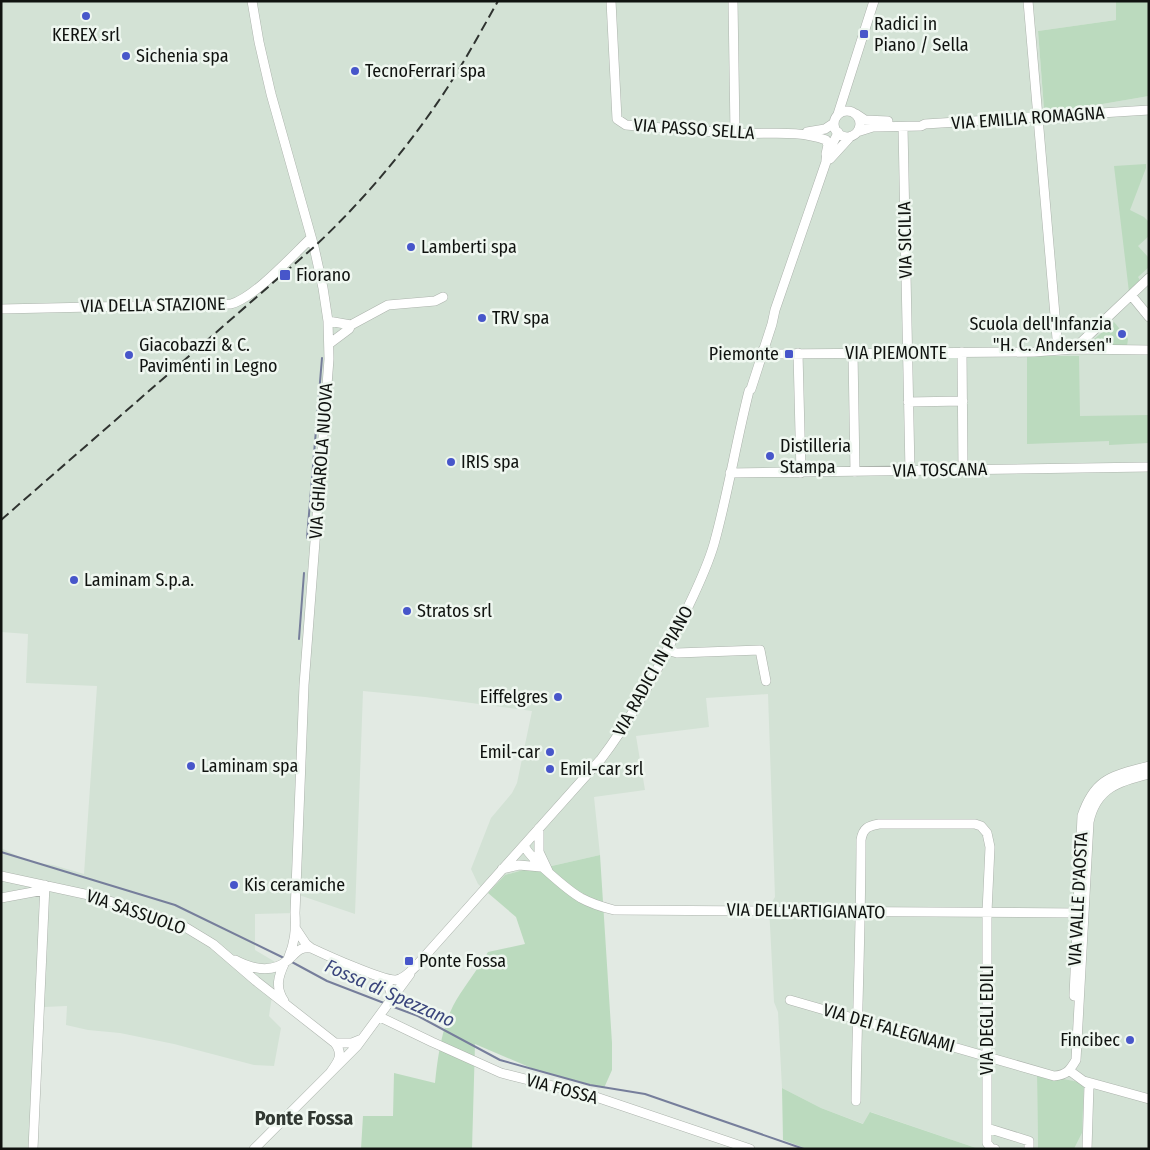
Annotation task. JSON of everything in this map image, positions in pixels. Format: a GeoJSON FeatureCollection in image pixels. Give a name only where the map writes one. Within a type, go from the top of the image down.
{"type":"FeatureCollection","features":[{"type":"Feature","properties":{"kind":"street","name":"VIA GHIAROLA NUOVA"},"geometry":{"type":"LineString","coordinates":[[252,1],[271,94],[323,288],[329,344],[304,686],[294,951]]}},
{"type":"Feature","properties":{"kind":"street","name":"VIA PASSO SELLA"},"geometry":{"type":"LineString","coordinates":[[610,1],[617,120],[626,125],[735,133],[814,135],[832,134],[837,125]]}},
{"type":"Feature","properties":{"kind":"street"},"geometry":{"type":"LineString","coordinates":[[733,1],[735,133]]}},
{"type":"Feature","properties":{"kind":"street"},"geometry":{"type":"LineString","coordinates":[[749,391],[832,147],[846,89],[874,1]]}},
{"type":"Feature","properties":{"kind":"street"},"geometry":{"type":"LineString","coordinates":[[1028,1],[1058,350]]}},
{"type":"Feature","properties":{"kind":"street"},"geometry":{"type":"LineString","coordinates":[[826,160],[854,134],[859,121],[854,113],[848,86]]}},
{"type":"Feature","properties":{"kind":"street","name":"VIA EMILIA ROMAGNA"},"geometry":{"type":"LineString","coordinates":[[1130,111],[1133,108],[1149,105]]}},
{"type":"Feature","properties":{"kind":"street","name":"VIA EMILIA ROMAGNA"},"geometry":{"type":"LineString","coordinates":[[854,134],[873,128],[1149,110]]}},
{"type":"Feature","properties":{"kind":"street"},"geometry":{"type":"LineString","coordinates":[[837,125],[845,111],[854,113]]}},
{"type":"Feature","properties":{"kind":"street","name":"VIA EMILIA ROMAGNA"},"geometry":{"type":"LineString","coordinates":[[854,113],[865,120],[922,121],[925,124]]}},
{"type":"Feature","properties":{"kind":"street","name":"VIA PASSO SELLA"},"geometry":{"type":"LineString","coordinates":[[801,134],[837,125]]}},
{"type":"Feature","properties":{"kind":"street"},"geometry":{"type":"LineString","coordinates":[[837,125],[845,136],[854,134]]}},
{"type":"Feature","properties":{"kind":"street","name":"VIA SICILIA"},"geometry":{"type":"LineString","coordinates":[[903,126],[910,471]]}},
{"type":"Feature","properties":{"kind":"street"},"geometry":{"type":"LineString","coordinates":[[814,135],[826,140],[828,145],[826,160]]}},
{"type":"Feature","properties":{"kind":"street","name":"VIA DELLA STAZIONE"},"geometry":{"type":"LineString","coordinates":[[1,309],[231,304],[238,302],[252,292],[311,238]]}},
{"type":"Feature","properties":{"kind":"street"},"geometry":{"type":"LineString","coordinates":[[1074,349],[1149,278]]}},
{"type":"Feature","properties":{"kind":"street"},"geometry":{"type":"LineString","coordinates":[[1130,295],[1149,317]]}},
{"type":"Feature","properties":{"kind":"street"},"geometry":{"type":"LineString","coordinates":[[329,344],[351,326],[388,305],[435,301],[443,297]]}},
{"type":"Feature","properties":{"kind":"street"},"geometry":{"type":"LineString","coordinates":[[749,391],[752,365],[765,326],[775,310]]}},
{"type":"Feature","properties":{"kind":"street"},"geometry":{"type":"LineString","coordinates":[[328,322],[351,326]]}},
{"type":"Feature","properties":{"kind":"street"},"geometry":{"type":"LineString","coordinates":[[752,365],[756,363],[759,353],[762,351],[761,346],[767,331],[765,326]]}},
{"type":"Feature","properties":{"kind":"street","name":"VIA PIEMONTE"},"geometry":{"type":"LineString","coordinates":[[762,351],[777,354],[798,354],[1074,349],[1149,350]]}},
{"type":"Feature","properties":{"kind":"street"},"geometry":{"type":"LineString","coordinates":[[962,352],[964,470]]}},
{"type":"Feature","properties":{"kind":"street"},"geometry":{"type":"LineString","coordinates":[[853,353],[855,472]]}},
{"type":"Feature","properties":{"kind":"street"},"geometry":{"type":"LineString","coordinates":[[798,354],[801,473]]}},
{"type":"Feature","properties":{"kind":"street","name":"VIA RADICI IN PIANO"},"geometry":{"type":"LineString","coordinates":[[413,969],[601,759],[621,733],[649,685],[696,590],[714,545],[749,391]]}},
{"type":"Feature","properties":{"kind":"street"},"geometry":{"type":"LineString","coordinates":[[908,402],[963,401]]}},
{"type":"Feature","properties":{"kind":"street","name":"VIA TOSCANA"},"geometry":{"type":"LineString","coordinates":[[730,473],[1149,467]]}},
{"type":"Feature","properties":{"kind":"street"},"geometry":{"type":"LineString","coordinates":[[667,650],[677,654],[760,650],[766,682]]}},
{"type":"Feature","properties":{"kind":"street","name":"VIA VALLE D'AOSTA"},"geometry":{"type":"LineString","coordinates":[[1070,1071],[1082,816],[1088,799],[1098,786],[1115,775],[1149,766]]}},
{"type":"Feature","properties":{"kind":"street","name":"VIA VALLE D'AOSTA"},"geometry":{"type":"LineString","coordinates":[[1070,1071],[1076,1060],[1089,822],[1092,810],[1107,789],[1122,781],[1149,774]]}},
{"type":"Feature","properties":{"kind":"street","name":"VIA DEGLI EDILI"},"geometry":{"type":"LineString","coordinates":[[861,912],[861,840],[862,833],[868,826],[879,824],[976,824],[981,826],[987,833],[990,847],[987,912],[987,1143],[991,1148],[995,1149]]}},
{"type":"Feature","properties":{"kind":"street","name":"VIA DELL'ARTIGIANATO"},"geometry":{"type":"LineString","coordinates":[[539,828],[539,852],[544,869]]}},
{"type":"Feature","properties":{"kind":"street"},"geometry":{"type":"LineString","coordinates":[[524,845],[539,852]]}},
{"type":"Feature","properties":{"kind":"street","name":"VIA DELL'ARTIGIANATO"},"geometry":{"type":"LineString","coordinates":[[524,845],[528,853],[544,869],[578,897],[597,906],[614,910],[1076,913]]}},
{"type":"Feature","properties":{"kind":"street"},"geometry":{"type":"LineString","coordinates":[[502,869],[519,865],[544,869]]}},
{"type":"Feature","properties":{"kind":"street","name":"VIA SASSUOLO"},"geometry":{"type":"LineString","coordinates":[[1,876],[44,888],[89,895],[168,920],[195,932],[228,956],[277,998],[284,1001]]}},
{"type":"Feature","properties":{"kind":"street"},"geometry":{"type":"LineString","coordinates":[[1,898],[44,888],[33,1149]]}},
{"type":"Feature","properties":{"kind":"street"},"geometry":{"type":"LineString","coordinates":[[856,1101],[856,1018],[861,912]]}},
{"type":"Feature","properties":{"kind":"street"},"geometry":{"type":"LineString","coordinates":[[296,929],[311,948],[376,975],[397,980],[413,969]]}},
{"type":"Feature","properties":{"kind":"street"},"geometry":{"type":"LineString","coordinates":[[311,948],[302,948],[294,951],[284,963],[278,979],[279,993],[284,1001],[336,1043],[340,1054],[339,1060],[330,1073]]}},
{"type":"Feature","properties":{"kind":"street"},"geometry":{"type":"LineString","coordinates":[[228,956],[259,969],[270,968],[284,963]]}},
{"type":"Feature","properties":{"kind":"street"},"geometry":{"type":"LineString","coordinates":[[254,1149],[362,1039],[413,969]]}},
{"type":"Feature","properties":{"kind":"street"},"geometry":{"type":"LineString","coordinates":[[376,975],[390,986],[388,1004]]}},
{"type":"Feature","properties":{"kind":"street","name":"VIA DEI FALEGNAMI"},"geometry":{"type":"LineString","coordinates":[[790,1000],[988,1057]]}},
{"type":"Feature","properties":{"kind":"street","name":"VIA FOSSA"},"geometry":{"type":"LineString","coordinates":[[388,1004],[432,1042],[501,1073],[592,1096],[750,1149]]}},
{"type":"Feature","properties":{"kind":"street"},"geometry":{"type":"LineString","coordinates":[[336,1043],[352,1043],[362,1039]]}},
{"type":"Feature","properties":{"kind":"street"},"geometry":{"type":"LineString","coordinates":[[988,1057],[1054,1076],[1063,1075],[1070,1071],[1089,1085],[1087,1149]]}},
{"type":"Feature","properties":{"kind":"street"},"geometry":{"type":"LineString","coordinates":[[1083,1081],[1149,1098]]}},
{"type":"Feature","properties":{"kind":"street"},"geometry":{"type":"LineString","coordinates":[[987,1128],[1030,1141],[1029,1149]]}},
{"type":"Feature","properties":{"kind":"shaded area"},"geometry":{"type":"Polygon","coordinates":[[[1,1],[1116,1],[1116,20],[1038,31],[1044,109],[1079,108],[1149,96],[1149,1149],[1074,1149],[1082,1133],[1037,1075],[1038,1149],[979,1149],[871,1112],[864,1124],[821,1108],[782,1088],[778,1012],[774,1002],[769,907],[775,897],[768,694],[706,698],[709,727],[636,736],[645,790],[594,797],[600,855],[505,875],[488,893],[478,884],[471,869],[491,818],[512,793],[517,783],[532,711],[363,691],[355,914],[296,894],[295,913],[255,914],[255,950],[277,963],[269,1016],[281,1028],[274,1066],[254,1065],[174,1044],[66,1025],[67,1006],[44,1007],[35,1149],[1,1149],[1,848],[30,862],[53,865],[84,874],[97,686],[26,683],[28,634],[1,632],[1,1]]]}},
{"type":"Feature","properties":{"kind":"green space"},"geometry":{"type":"Polygon","coordinates":[[[1116,1],[1149,1],[1149,96],[1079,108],[1044,109],[1038,31],[1116,20],[1116,1]]]}},
{"type":"Feature","properties":{"kind":"green space"},"geometry":{"type":"Polygon","coordinates":[[[1146,164],[1130,210],[1144,217],[1149,222],[1149,236],[1138,246],[1149,258],[1149,267],[1138,277],[1141,282],[1129,292],[1114,166],[1146,164]]]}},
{"type":"Feature","properties":{"kind":"green space"},"geometry":{"type":"Polygon","coordinates":[[[1114,322],[1128,339],[1127,346],[1085,347],[1114,322]]]}},
{"type":"Feature","properties":{"kind":"green space"},"geometry":{"type":"Polygon","coordinates":[[[1027,356],[1079,356],[1080,416],[1149,415],[1149,443],[1109,445],[1109,441],[1027,444],[1027,356]]]}},
{"type":"Feature","properties":{"kind":"green space"},"geometry":{"type":"Polygon","coordinates":[[[600,855],[612,1043],[612,1070],[604,1088],[536,1070],[475,1044],[472,1149],[361,1149],[363,1116],[393,1116],[394,1073],[435,1083],[440,1048],[449,1014],[488,952],[525,944],[516,917],[488,893],[505,875],[600,855]]]}},
{"type":"Feature","properties":{"kind":"green space"},"geometry":{"type":"Polygon","coordinates":[[[1037,1074],[1084,1083],[1082,1133],[1074,1149],[1038,1149],[1037,1074]]]}},
{"type":"Feature","properties":{"kind":"green space"},"geometry":{"type":"Polygon","coordinates":[[[782,1088],[821,1108],[863,1124],[870,1112],[979,1149],[807,1149],[783,1140],[782,1088]]]}},
{"type":"Feature","properties":{"kind":"waterway"},"geometry":{"type":"LineString","coordinates":[[307,538],[322,358]]}},
{"type":"Feature","properties":{"kind":"waterway"},"geometry":{"type":"LineString","coordinates":[[299,639],[304,573]]}},
{"type":"Feature","properties":{"kind":"waterway","name":"Fossa di Spezzano"},"geometry":{"type":"LineString","coordinates":[[1,852],[175,905],[286,959]]}},
{"type":"Feature","properties":{"kind":"waterway","name":"Fossa di Spezzano"},"geometry":{"type":"LineString","coordinates":[[290,961],[327,981],[384,1003]]}},
{"type":"Feature","properties":{"kind":"waterway","name":"Fossa di Spezzano"},"geometry":{"type":"LineString","coordinates":[[391,1006],[418,1016],[500,1060],[590,1085],[645,1094],[804,1149]]}},
{"type":"Feature","properties":{"kind":"railway"},"geometry":{"type":"LineString","coordinates":[[1,520],[314,247],[349,212],[398,156],[428,116],[457,73],[498,1]]}},
{"type":"Feature","properties":{"kind":"place","name":"KEREX srl"},"geometry":{"type":"Point","coordinates":[86,16]}},
{"type":"Feature","properties":{"kind":"place","name":"Radici in Piano / Sella"},"geometry":{"type":"Point","coordinates":[864,34]}},
{"type":"Feature","properties":{"kind":"place","name":"Sichenia spa"},"geometry":{"type":"Point","coordinates":[126,56]}},
{"type":"Feature","properties":{"kind":"place","name":"TecnoFerrari spa"},"geometry":{"type":"Point","coordinates":[355,71]}},
{"type":"Feature","properties":{"kind":"place","name":"Lamberti spa"},"geometry":{"type":"Point","coordinates":[411,247]}},
{"type":"Feature","properties":{"kind":"place","name":"Fiorano"},"geometry":{"type":"Point","coordinates":[285,275]}},
{"type":"Feature","properties":{"kind":"place","name":"TRV spa"},"geometry":{"type":"Point","coordinates":[482,318]}},
{"type":"Feature","properties":{"kind":"place","name":"Scuola dell'Infanzia \"H. C. Andersen\""},"geometry":{"type":"Point","coordinates":[1122,334]}},
{"type":"Feature","properties":{"kind":"place","name":"Piemonte"},"geometry":{"type":"Point","coordinates":[789,354]}},
{"type":"Feature","properties":{"kind":"place","name":"Giacobazzi & C. Pavimenti in Legno"},"geometry":{"type":"Point","coordinates":[129,355]}},
{"type":"Feature","properties":{"kind":"place","name":"Distilleria Stampa"},"geometry":{"type":"Point","coordinates":[770,456]}},
{"type":"Feature","properties":{"kind":"place","name":"IRIS spa"},"geometry":{"type":"Point","coordinates":[451,462]}},
{"type":"Feature","properties":{"kind":"place","name":"Laminam S.p.a."},"geometry":{"type":"Point","coordinates":[74,580]}},
{"type":"Feature","properties":{"kind":"place","name":"Stratos srl"},"geometry":{"type":"Point","coordinates":[407,611]}},
{"type":"Feature","properties":{"kind":"place","name":"Eiffelgres"},"geometry":{"type":"Point","coordinates":[558,697]}},
{"type":"Feature","properties":{"kind":"place","name":"Emil-car"},"geometry":{"type":"Point","coordinates":[550,752]}},
{"type":"Feature","properties":{"kind":"place","name":"Laminam spa"},"geometry":{"type":"Point","coordinates":[191,766]}},
{"type":"Feature","properties":{"kind":"place","name":"Emil-car srl"},"geometry":{"type":"Point","coordinates":[550,769]}},
{"type":"Feature","properties":{"kind":"place","name":"Kis ceramiche"},"geometry":{"type":"Point","coordinates":[234,885]}},
{"type":"Feature","properties":{"kind":"place","name":"Ponte Fossa"},"geometry":{"type":"Point","coordinates":[409,961]}},
{"type":"Feature","properties":{"kind":"place","name":"Fincibec"},"geometry":{"type":"Point","coordinates":[1130,1040]}},
{"type":"Feature","properties":{"kind":"district","name":"Ponte Fossa"},"geometry":{"type":"Point","coordinates":[304,1118]}}]}
